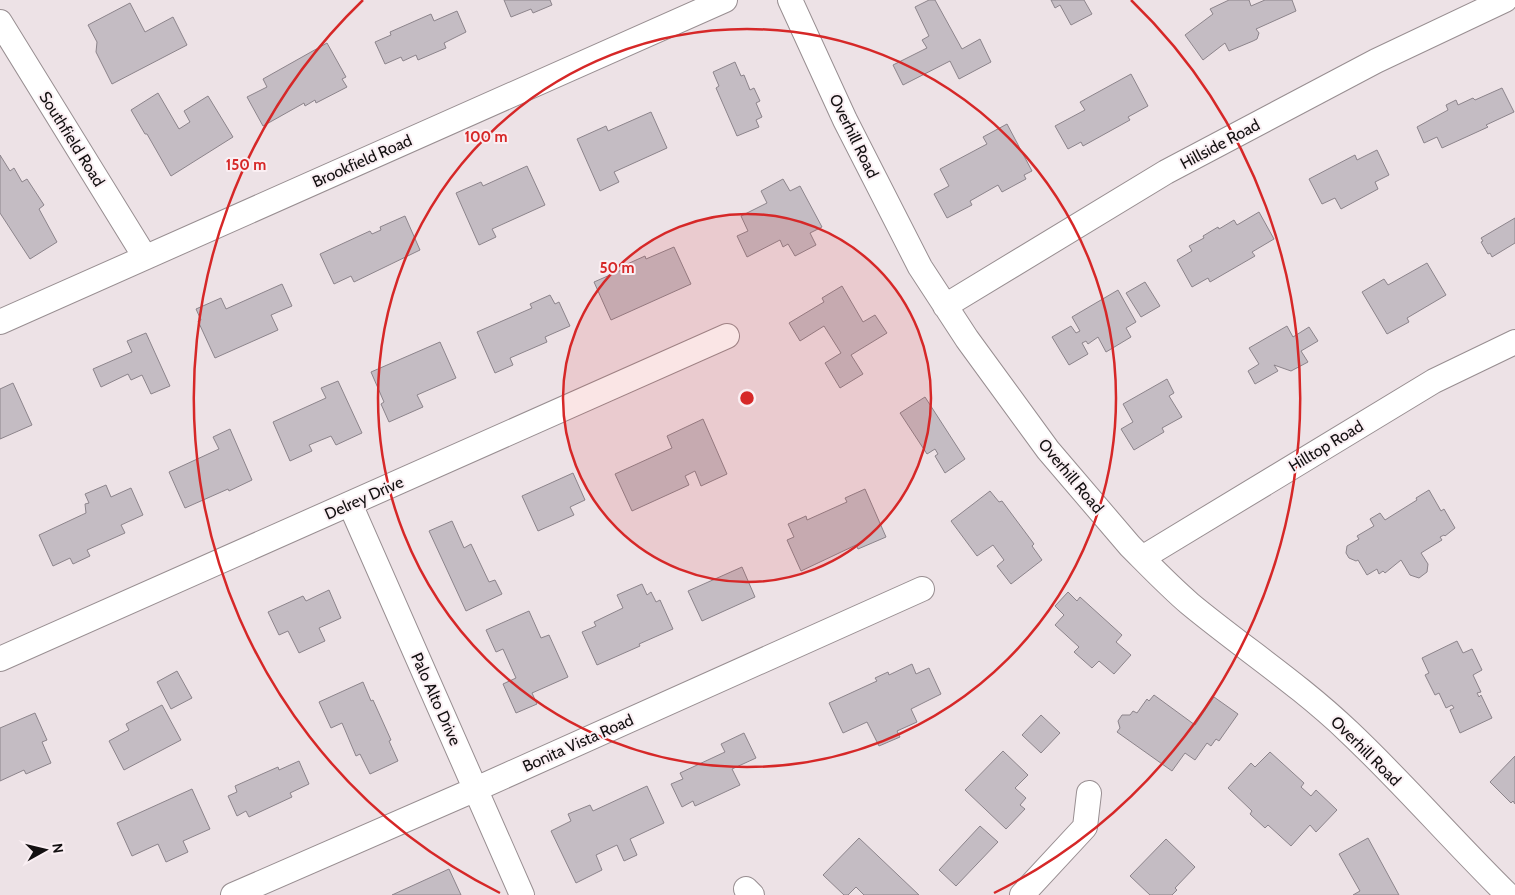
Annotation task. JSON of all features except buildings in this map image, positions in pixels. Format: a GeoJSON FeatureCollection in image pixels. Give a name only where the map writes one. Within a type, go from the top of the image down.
{"type":"FeatureCollection","features":[{"type":"Feature","properties":{"kind":"street","name":"Brookfield Road"},"geometry":{"type":"LineString","coordinates":[[0,322],[724,0]]}},
{"type":"Feature","properties":{"kind":"street","name":"Overhill Road"},"geometry":{"type":"LineString","coordinates":[[790,0],[876,182],[920,266],[945,306],[1048,450],[1142,558],[1189,603],[1303,691],[1349,732],[1508,895]]}},
{"type":"Feature","properties":{"kind":"street","name":"Hillside Road"},"geometry":{"type":"LineString","coordinates":[[945,306],[1166,172],[1376,61],[1502,0]]}},
{"type":"Feature","properties":{"kind":"street","name":"Southfield Road"},"geometry":{"type":"LineString","coordinates":[[0,22],[145,257]]}},
{"type":"Feature","properties":{"kind":"street","name":"Delrey Drive"},"geometry":{"type":"LineString","coordinates":[[0,659],[727,336]]}},
{"type":"Feature","properties":{"kind":"street","name":"Hilltop Road"},"geometry":{"type":"LineString","coordinates":[[1142,558],[1434,381],[1515,342]]}},
{"type":"Feature","properties":{"kind":"street","name":"Palo Alto Drive"},"geometry":{"type":"LineString","coordinates":[[350,504],[522,895]]}},
{"type":"Feature","properties":{"kind":"street","name":"Bonita Vista Road"},"geometry":{"type":"LineString","coordinates":[[234,895],[922,589]]}},
{"type":"Feature","properties":{"kind":"street"},"geometry":{"type":"LineString","coordinates":[[1022,895],[1085,827],[1089,793]]}}]}
